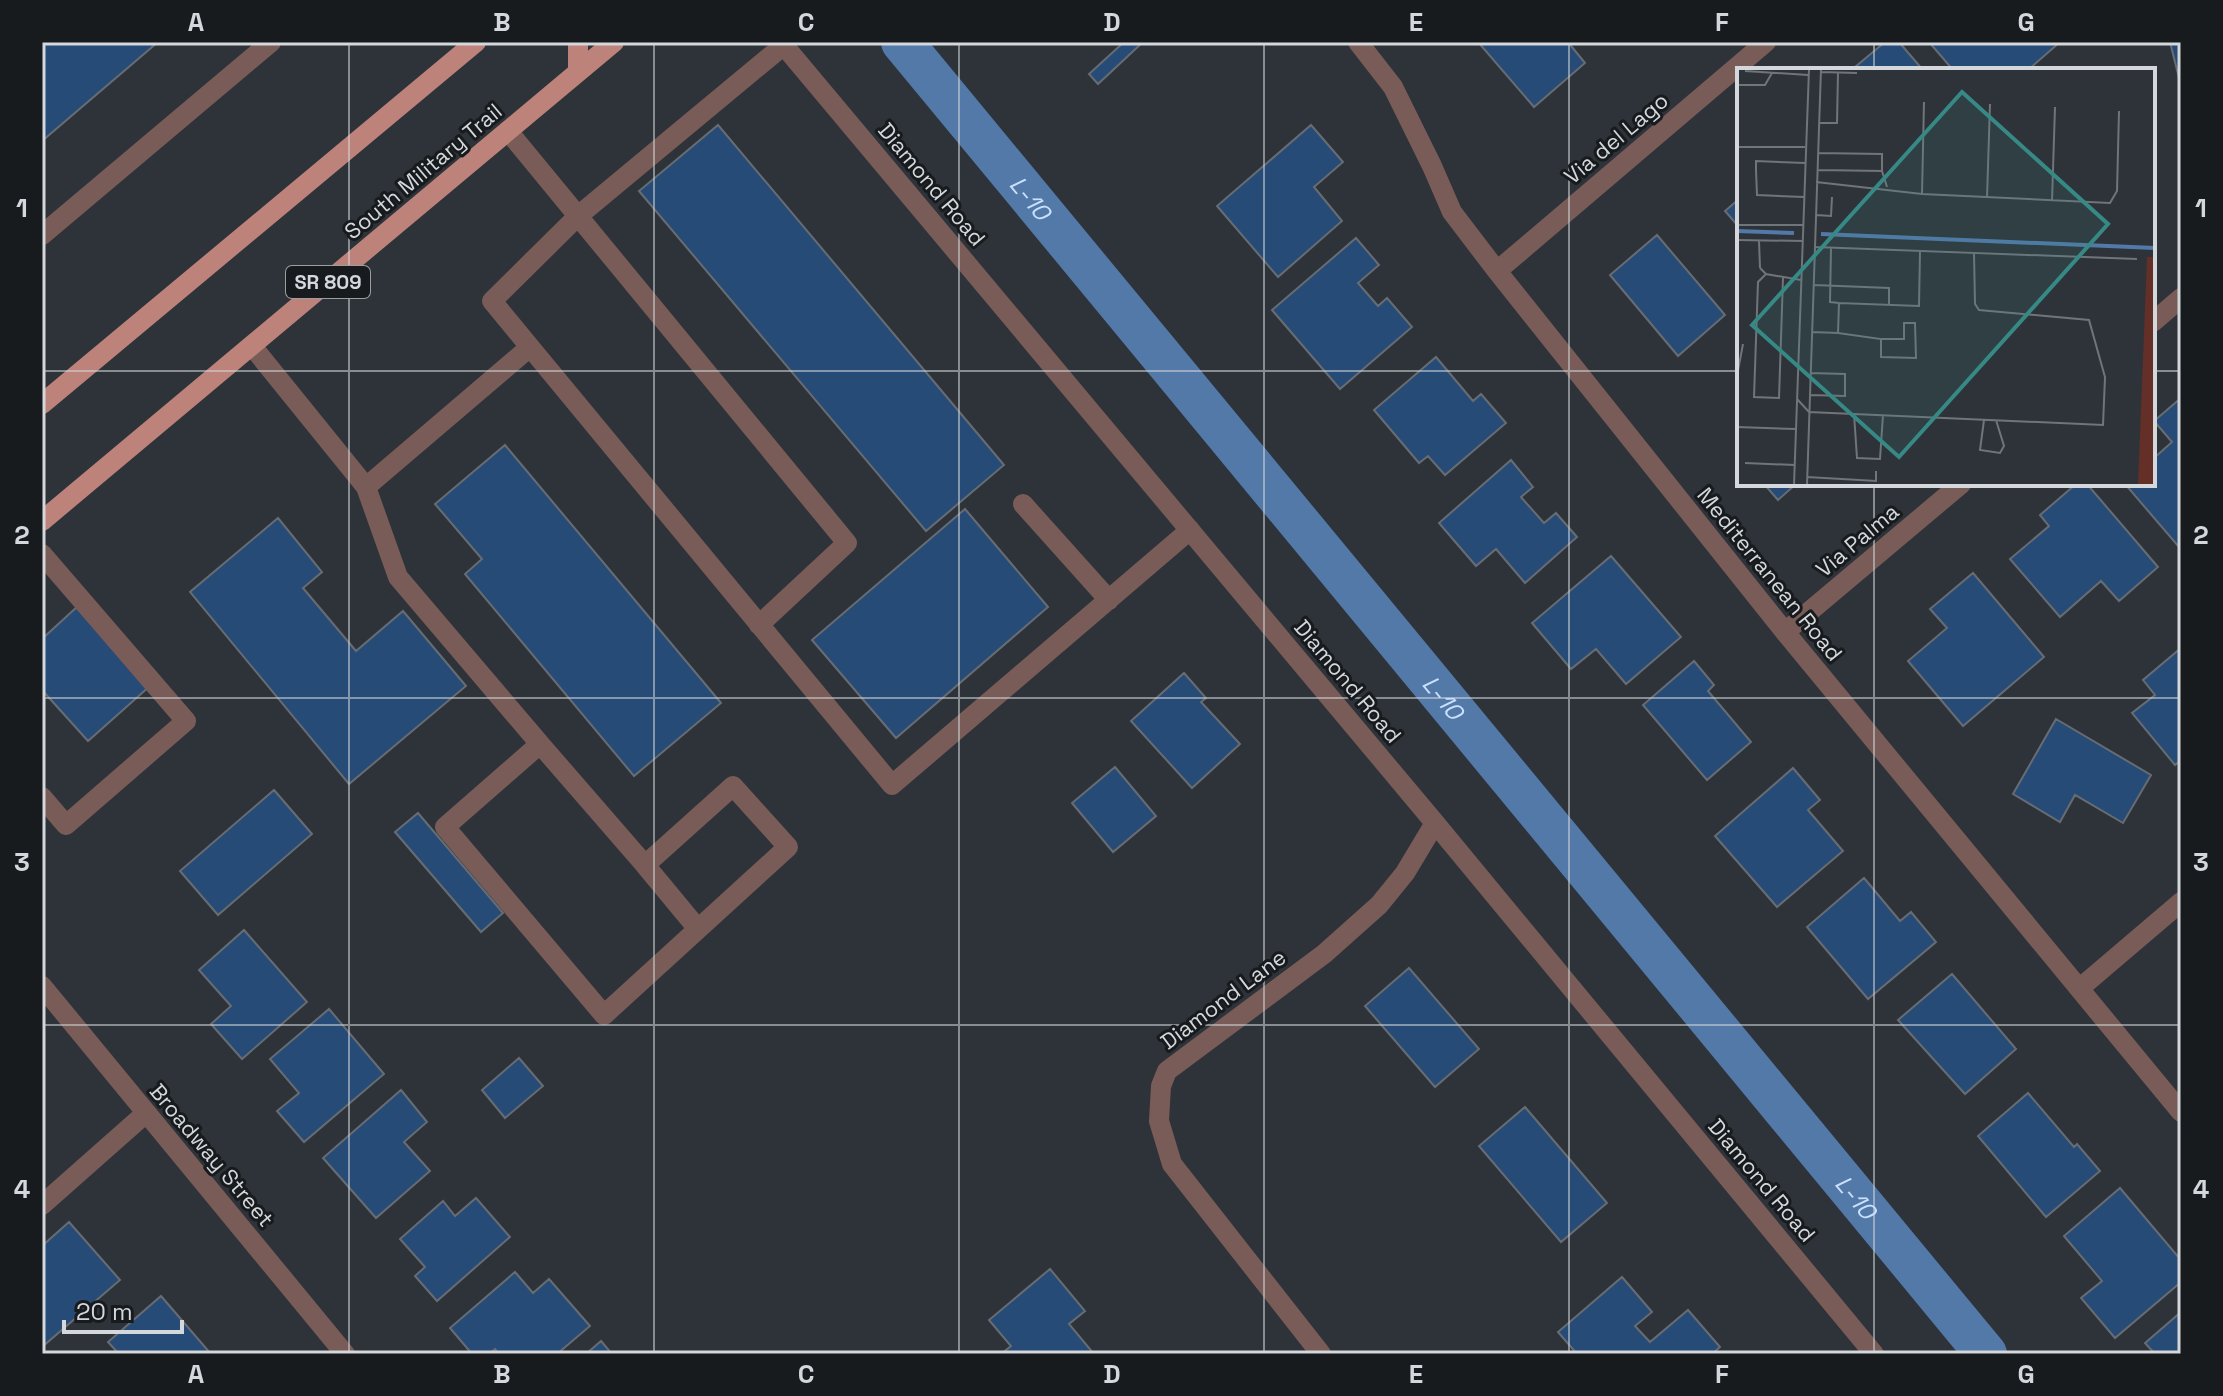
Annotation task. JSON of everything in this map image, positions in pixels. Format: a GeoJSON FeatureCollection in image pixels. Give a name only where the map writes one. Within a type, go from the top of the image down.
{"type":"FeatureCollection","features":[{"type":"Feature","properties":{"kind":"main road"},"geometry":{"type":"LineString","coordinates":[[578,42],[578,72]]}},
{"type":"Feature","properties":{"kind":"main road","name":"South Military Trail"},"geometry":{"type":"LineString","coordinates":[[42,521],[614,42]]}},
{"type":"Feature","properties":{"kind":"main road"},"geometry":{"type":"LineString","coordinates":[[42,404],[473,43]]}},
{"type":"Feature","properties":{"kind":"street"},"geometry":{"type":"LineString","coordinates":[[42,235],[271,42]]}},
{"type":"Feature","properties":{"kind":"street","name":"Via del Lago"},"geometry":{"type":"LineString","coordinates":[[1497,271],[1766,42]]}},
{"type":"Feature","properties":{"kind":"street"},"geometry":{"type":"LineString","coordinates":[[782,44],[578,216],[492,301],[892,785],[1190,530]]}},
{"type":"Feature","properties":{"kind":"street","name":"Diamond Road"},"geometry":{"type":"LineString","coordinates":[[782,44],[1435,823],[1874,1354]]}},
{"type":"Feature","properties":{"kind":"street","name":"Mediterranean Road"},"geometry":{"type":"LineString","coordinates":[[1366,45],[1393,87],[1452,212],[1497,271],[1785,632],[2181,1112]]}},
{"type":"Feature","properties":{"kind":"street"},"geometry":{"type":"LineString","coordinates":[[508,131],[847,543],[759,625]]}},
{"type":"Feature","properties":{"kind":"street"},"geometry":{"type":"LineString","coordinates":[[2155,320],[2181,298]]}},
{"type":"Feature","properties":{"kind":"street"},"geometry":{"type":"LineString","coordinates":[[252,346],[366,487],[398,577],[698,929]]}},
{"type":"Feature","properties":{"kind":"street"},"geometry":{"type":"LineString","coordinates":[[366,487],[530,347]]}},
{"type":"Feature","properties":{"kind":"street","name":"Via Palma"},"geometry":{"type":"LineString","coordinates":[[1785,632],[1959,486]]}},
{"type":"Feature","properties":{"kind":"street"},"geometry":{"type":"LineString","coordinates":[[1023,504],[1109,600]]}},
{"type":"Feature","properties":{"kind":"street"},"geometry":{"type":"LineString","coordinates":[[42,554],[186,721],[66,825],[42,797]]}},
{"type":"Feature","properties":{"kind":"street"},"geometry":{"type":"LineString","coordinates":[[540,744],[445,827],[604,1015],[788,847],[733,786],[645,865]]}},
{"type":"Feature","properties":{"kind":"street","name":"Diamond Lane"},"geometry":{"type":"LineString","coordinates":[[1321,1354],[1172,1164],[1159,1121],[1161,1086],[1167,1071],[1324,954],[1379,905],[1405,873],[1435,823]]}},
{"type":"Feature","properties":{"kind":"street"},"geometry":{"type":"LineString","coordinates":[[2080,988],[2181,902]]}},
{"type":"Feature","properties":{"kind":"street","name":"Broadway Street"},"geometry":{"type":"LineString","coordinates":[[42,986],[345,1354]]}},
{"type":"Feature","properties":{"kind":"street"},"geometry":{"type":"LineString","coordinates":[[42,1205],[146,1113]]}},
{"type":"Feature","properties":{"kind":"building"},"geometry":{"type":"Polygon","coordinates":[[[42,42],[158,42],[42,141],[42,42]]]}},
{"type":"Feature","properties":{"kind":"building"},"geometry":{"type":"Polygon","coordinates":[[[1124,42],[1143,42],[1098,84],[1089,74],[1124,42]]]}},
{"type":"Feature","properties":{"kind":"building"},"geometry":{"type":"Polygon","coordinates":[[[1478,42],[1568,42],[1585,63],[1534,107],[1478,42]]]}},
{"type":"Feature","properties":{"kind":"building"},"geometry":{"type":"Polygon","coordinates":[[[1885,42],[1899,42],[1921,68],[1856,68],[1885,42]]]}},
{"type":"Feature","properties":{"kind":"building"},"geometry":{"type":"Polygon","coordinates":[[[1929,42],[2060,42],[2030,68],[1951,68],[1929,42]]]}},
{"type":"Feature","properties":{"kind":"building"},"geometry":{"type":"Polygon","coordinates":[[[2170,42],[2181,42],[2181,86],[2170,42]]]}},
{"type":"Feature","properties":{"kind":"building"},"geometry":{"type":"Polygon","coordinates":[[[718,125],[1004,465],[926,531],[639,191],[718,125]]]}},
{"type":"Feature","properties":{"kind":"building"},"geometry":{"type":"Polygon","coordinates":[[[1311,125],[1343,162],[1314,187],[1342,221],[1278,277],[1217,206],[1311,125]]]}},
{"type":"Feature","properties":{"kind":"building"},"geometry":{"type":"Polygon","coordinates":[[[1737,201],[1737,225],[1725,211],[1737,201]]]}},
{"type":"Feature","properties":{"kind":"building"},"geometry":{"type":"Polygon","coordinates":[[[1657,235],[1725,315],[1678,356],[1610,275],[1657,235]]]}},
{"type":"Feature","properties":{"kind":"building"},"geometry":{"type":"Polygon","coordinates":[[[1356,238],[1379,265],[1358,283],[1378,306],[1387,298],[1412,327],[1340,389],[1272,310],[1356,238]]]}},
{"type":"Feature","properties":{"kind":"building"},"geometry":{"type":"Polygon","coordinates":[[[1436,357],[1473,401],[1481,394],[1506,423],[1445,475],[1428,456],[1419,463],[1374,410],[1436,357]]]}},
{"type":"Feature","properties":{"kind":"building"},"geometry":{"type":"Polygon","coordinates":[[[2181,398],[2179,547],[2127,486],[2155,486],[2155,457],[2172,442],[2155,420],[2181,398]]]}},
{"type":"Feature","properties":{"kind":"building"},"geometry":{"type":"Polygon","coordinates":[[[505,445],[721,703],[634,776],[465,574],[482,559],[435,504],[505,445]]]}},
{"type":"Feature","properties":{"kind":"building"},"geometry":{"type":"Polygon","coordinates":[[[1511,460],[1533,487],[1521,497],[1544,523],[1556,513],[1577,537],[1525,583],[1496,549],[1476,566],[1439,523],[1511,460]]]}},
{"type":"Feature","properties":{"kind":"building"},"geometry":{"type":"Polygon","coordinates":[[[1766,486],[1794,486],[1778,500],[1766,486]]]}},
{"type":"Feature","properties":{"kind":"building"},"geometry":{"type":"Polygon","coordinates":[[[2074,486],[2089,486],[2158,567],[2119,601],[2101,581],[2060,617],[2010,559],[2049,526],[2040,515],[2074,486]]]}},
{"type":"Feature","properties":{"kind":"building"},"geometry":{"type":"Polygon","coordinates":[[[965,509],[1048,607],[896,738],[812,640],[965,509]]]}},
{"type":"Feature","properties":{"kind":"building"},"geometry":{"type":"Polygon","coordinates":[[[278,518],[322,572],[303,588],[356,651],[403,611],[466,686],[349,784],[190,592],[278,518]]]}},
{"type":"Feature","properties":{"kind":"building"},"geometry":{"type":"Polygon","coordinates":[[[1611,556],[1681,637],[1626,684],[1596,649],[1571,669],[1532,623],[1611,556]]]}},
{"type":"Feature","properties":{"kind":"building"},"geometry":{"type":"Polygon","coordinates":[[[1973,573],[2044,657],[1963,726],[1908,661],[1947,628],[1930,609],[1973,573]]]}},
{"type":"Feature","properties":{"kind":"building"},"geometry":{"type":"Polygon","coordinates":[[[78,606],[150,686],[88,741],[42,690],[42,639],[78,606]]]}},
{"type":"Feature","properties":{"kind":"building"},"geometry":{"type":"Polygon","coordinates":[[[2181,648],[2181,760],[2175,765],[2132,713],[2155,695],[2143,680],[2181,648]]]}},
{"type":"Feature","properties":{"kind":"building"},"geometry":{"type":"Polygon","coordinates":[[[1694,661],[1714,685],[1708,691],[1751,742],[1707,780],[1643,705],[1694,661]]]}},
{"type":"Feature","properties":{"kind":"building"},"geometry":{"type":"Polygon","coordinates":[[[1184,673],[1206,698],[1201,702],[1240,744],[1192,788],[1131,721],[1184,673]]]}},
{"type":"Feature","properties":{"kind":"building"},"geometry":{"type":"Polygon","coordinates":[[[2056,719],[2151,775],[2123,823],[2075,795],[2060,822],[2013,794],[2056,719]]]}},
{"type":"Feature","properties":{"kind":"building"},"geometry":{"type":"Polygon","coordinates":[[[1115,767],[1156,816],[1113,852],[1072,803],[1115,767]]]}},
{"type":"Feature","properties":{"kind":"building"},"geometry":{"type":"Polygon","coordinates":[[[1793,768],[1820,800],[1808,810],[1843,851],[1777,907],[1715,836],[1793,768]]]}},
{"type":"Feature","properties":{"kind":"building"},"geometry":{"type":"Polygon","coordinates":[[[274,790],[312,834],[218,915],[180,871],[274,790]]]}},
{"type":"Feature","properties":{"kind":"building"},"geometry":{"type":"Polygon","coordinates":[[[418,813],[503,913],[481,932],[395,832],[418,813]]]}},
{"type":"Feature","properties":{"kind":"building"},"geometry":{"type":"Polygon","coordinates":[[[1864,878],[1900,921],[1911,912],[1936,942],[1868,999],[1807,927],[1864,878]]]}},
{"type":"Feature","properties":{"kind":"building"},"geometry":{"type":"Polygon","coordinates":[[[244,930],[307,1002],[242,1059],[211,1024],[231,1006],[199,970],[244,930]]]}},
{"type":"Feature","properties":{"kind":"building"},"geometry":{"type":"Polygon","coordinates":[[[1409,968],[1479,1049],[1435,1087],[1365,1006],[1409,968]]]}},
{"type":"Feature","properties":{"kind":"building"},"geometry":{"type":"Polygon","coordinates":[[[1952,974],[2016,1049],[1965,1094],[1898,1020],[1952,974]]]}},
{"type":"Feature","properties":{"kind":"building"},"geometry":{"type":"Polygon","coordinates":[[[329,1009],[384,1074],[304,1142],[277,1111],[299,1093],[270,1059],[329,1009]]]}},
{"type":"Feature","properties":{"kind":"building"},"geometry":{"type":"Polygon","coordinates":[[[519,1058],[543,1086],[505,1118],[482,1090],[519,1058]]]}},
{"type":"Feature","properties":{"kind":"building"},"geometry":{"type":"Polygon","coordinates":[[[401,1090],[427,1122],[404,1142],[430,1171],[376,1218],[323,1158],[401,1090]]]}},
{"type":"Feature","properties":{"kind":"building"},"geometry":{"type":"Polygon","coordinates":[[[2028,1093],[2074,1147],[2077,1144],[2100,1171],[2046,1217],[1978,1136],[2028,1093]]]}},
{"type":"Feature","properties":{"kind":"building"},"geometry":{"type":"Polygon","coordinates":[[[1525,1107],[1607,1203],[1561,1242],[1479,1146],[1525,1107]]]}},
{"type":"Feature","properties":{"kind":"building"},"geometry":{"type":"Polygon","coordinates":[[[2120,1188],[2181,1260],[2181,1282],[2115,1338],[2081,1298],[2102,1281],[2064,1236],[2120,1188]]]}},
{"type":"Feature","properties":{"kind":"building"},"geometry":{"type":"Polygon","coordinates":[[[476,1198],[510,1237],[437,1301],[415,1276],[425,1267],[400,1239],[443,1201],[455,1216],[476,1198]]]}},
{"type":"Feature","properties":{"kind":"building"},"geometry":{"type":"Polygon","coordinates":[[[69,1222],[120,1280],[42,1347],[42,1246],[69,1222]]]}},
{"type":"Feature","properties":{"kind":"building"},"geometry":{"type":"Polygon","coordinates":[[[1050,1269],[1085,1311],[1069,1324],[1094,1354],[1001,1354],[1011,1346],[989,1320],[1050,1269]]]}},
{"type":"Feature","properties":{"kind":"building"},"geometry":{"type":"Polygon","coordinates":[[[515,1272],[533,1293],[549,1279],[590,1326],[557,1354],[499,1354],[495,1349],[489,1354],[472,1354],[450,1328],[515,1272]]]}},
{"type":"Feature","properties":{"kind":"building"},"geometry":{"type":"Polygon","coordinates":[[[1622,1277],[1652,1312],[1635,1326],[1650,1342],[1688,1310],[1720,1347],[1712,1354],[1577,1354],[1558,1332],[1622,1277]]]}},
{"type":"Feature","properties":{"kind":"building"},"geometry":{"type":"Polygon","coordinates":[[[161,1296],[211,1354],[119,1354],[108,1342],[161,1296]]]}},
{"type":"Feature","properties":{"kind":"building"},"geometry":{"type":"Polygon","coordinates":[[[2181,1312],[2181,1354],[2155,1354],[2145,1343],[2181,1312]]]}},
{"type":"Feature","properties":{"kind":"building"},"geometry":{"type":"Polygon","coordinates":[[[601,1341],[612,1354],[586,1354],[601,1341]]]}},
{"type":"Feature","properties":{"kind":"waterway","name":"L-10"},"geometry":{"type":"LineString","coordinates":[[902,42],[1986,1354]]}}]}
